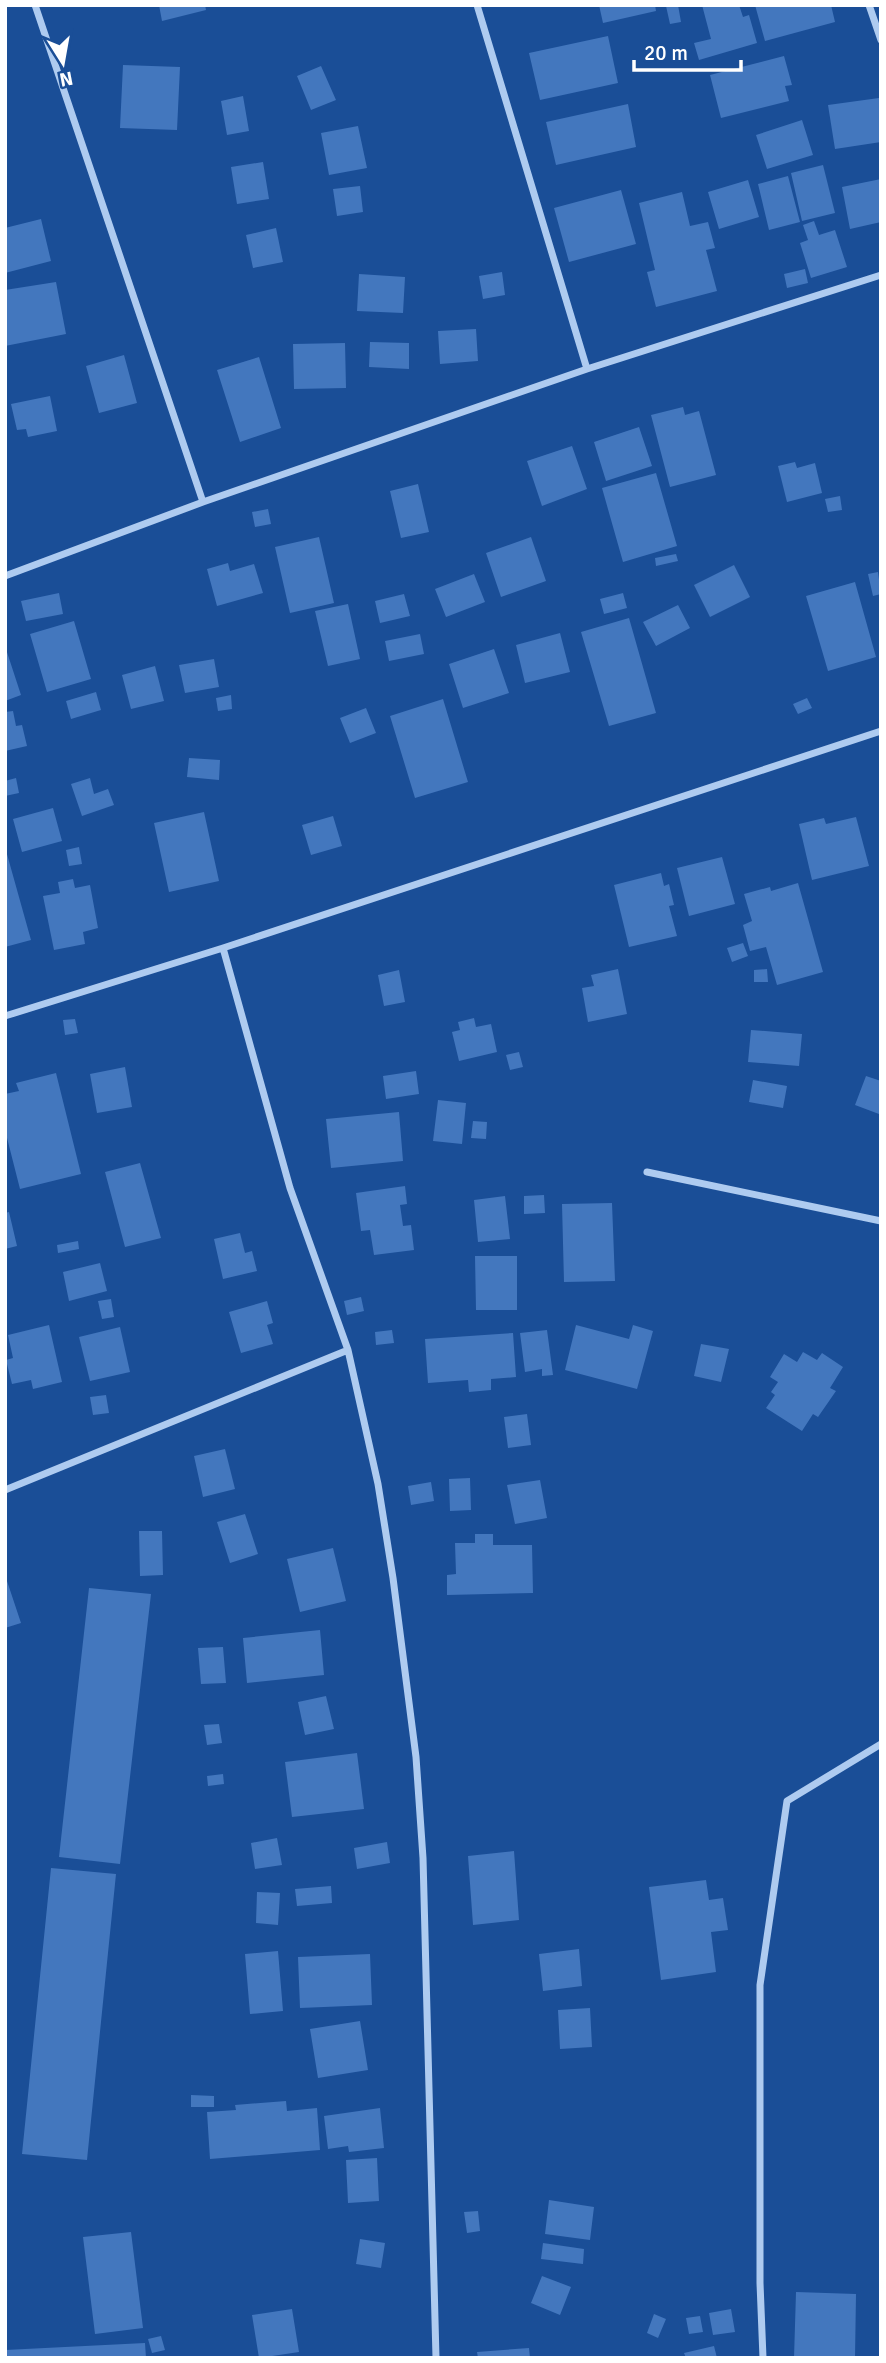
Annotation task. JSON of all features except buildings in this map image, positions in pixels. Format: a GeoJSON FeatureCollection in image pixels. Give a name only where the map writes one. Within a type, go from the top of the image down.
{"type":"FeatureCollection","features":[{"type":"Feature","properties":{"kind":"street"},"geometry":{"type":"LineString","coordinates":[[35,5],[203,502]]}},
{"type":"Feature","properties":{"kind":"street"},"geometry":{"type":"LineString","coordinates":[[477,5],[587,369]]}},
{"type":"Feature","properties":{"kind":"street"},"geometry":{"type":"LineString","coordinates":[[869,5],[881,40]]}},
{"type":"Feature","properties":{"kind":"street"},"geometry":{"type":"LineString","coordinates":[[5,576],[203,502],[587,369],[881,275]]}},
{"type":"Feature","properties":{"kind":"street"},"geometry":{"type":"LineString","coordinates":[[5,1016],[223,948],[881,731]]}},
{"type":"Feature","properties":{"kind":"street"},"geometry":{"type":"LineString","coordinates":[[223,948],[290,1188],[348,1350],[378,1484],[393,1578],[416,1757],[423,1858],[436,2358]]}},
{"type":"Feature","properties":{"kind":"street"},"geometry":{"type":"LineString","coordinates":[[647,1172],[881,1221]]}},
{"type":"Feature","properties":{"kind":"street"},"geometry":{"type":"LineString","coordinates":[[5,1490],[348,1350]]}},
{"type":"Feature","properties":{"kind":"street"},"geometry":{"type":"LineString","coordinates":[[763,2358],[760,2283],[760,1985],[787,1801],[881,1744]]}}]}
